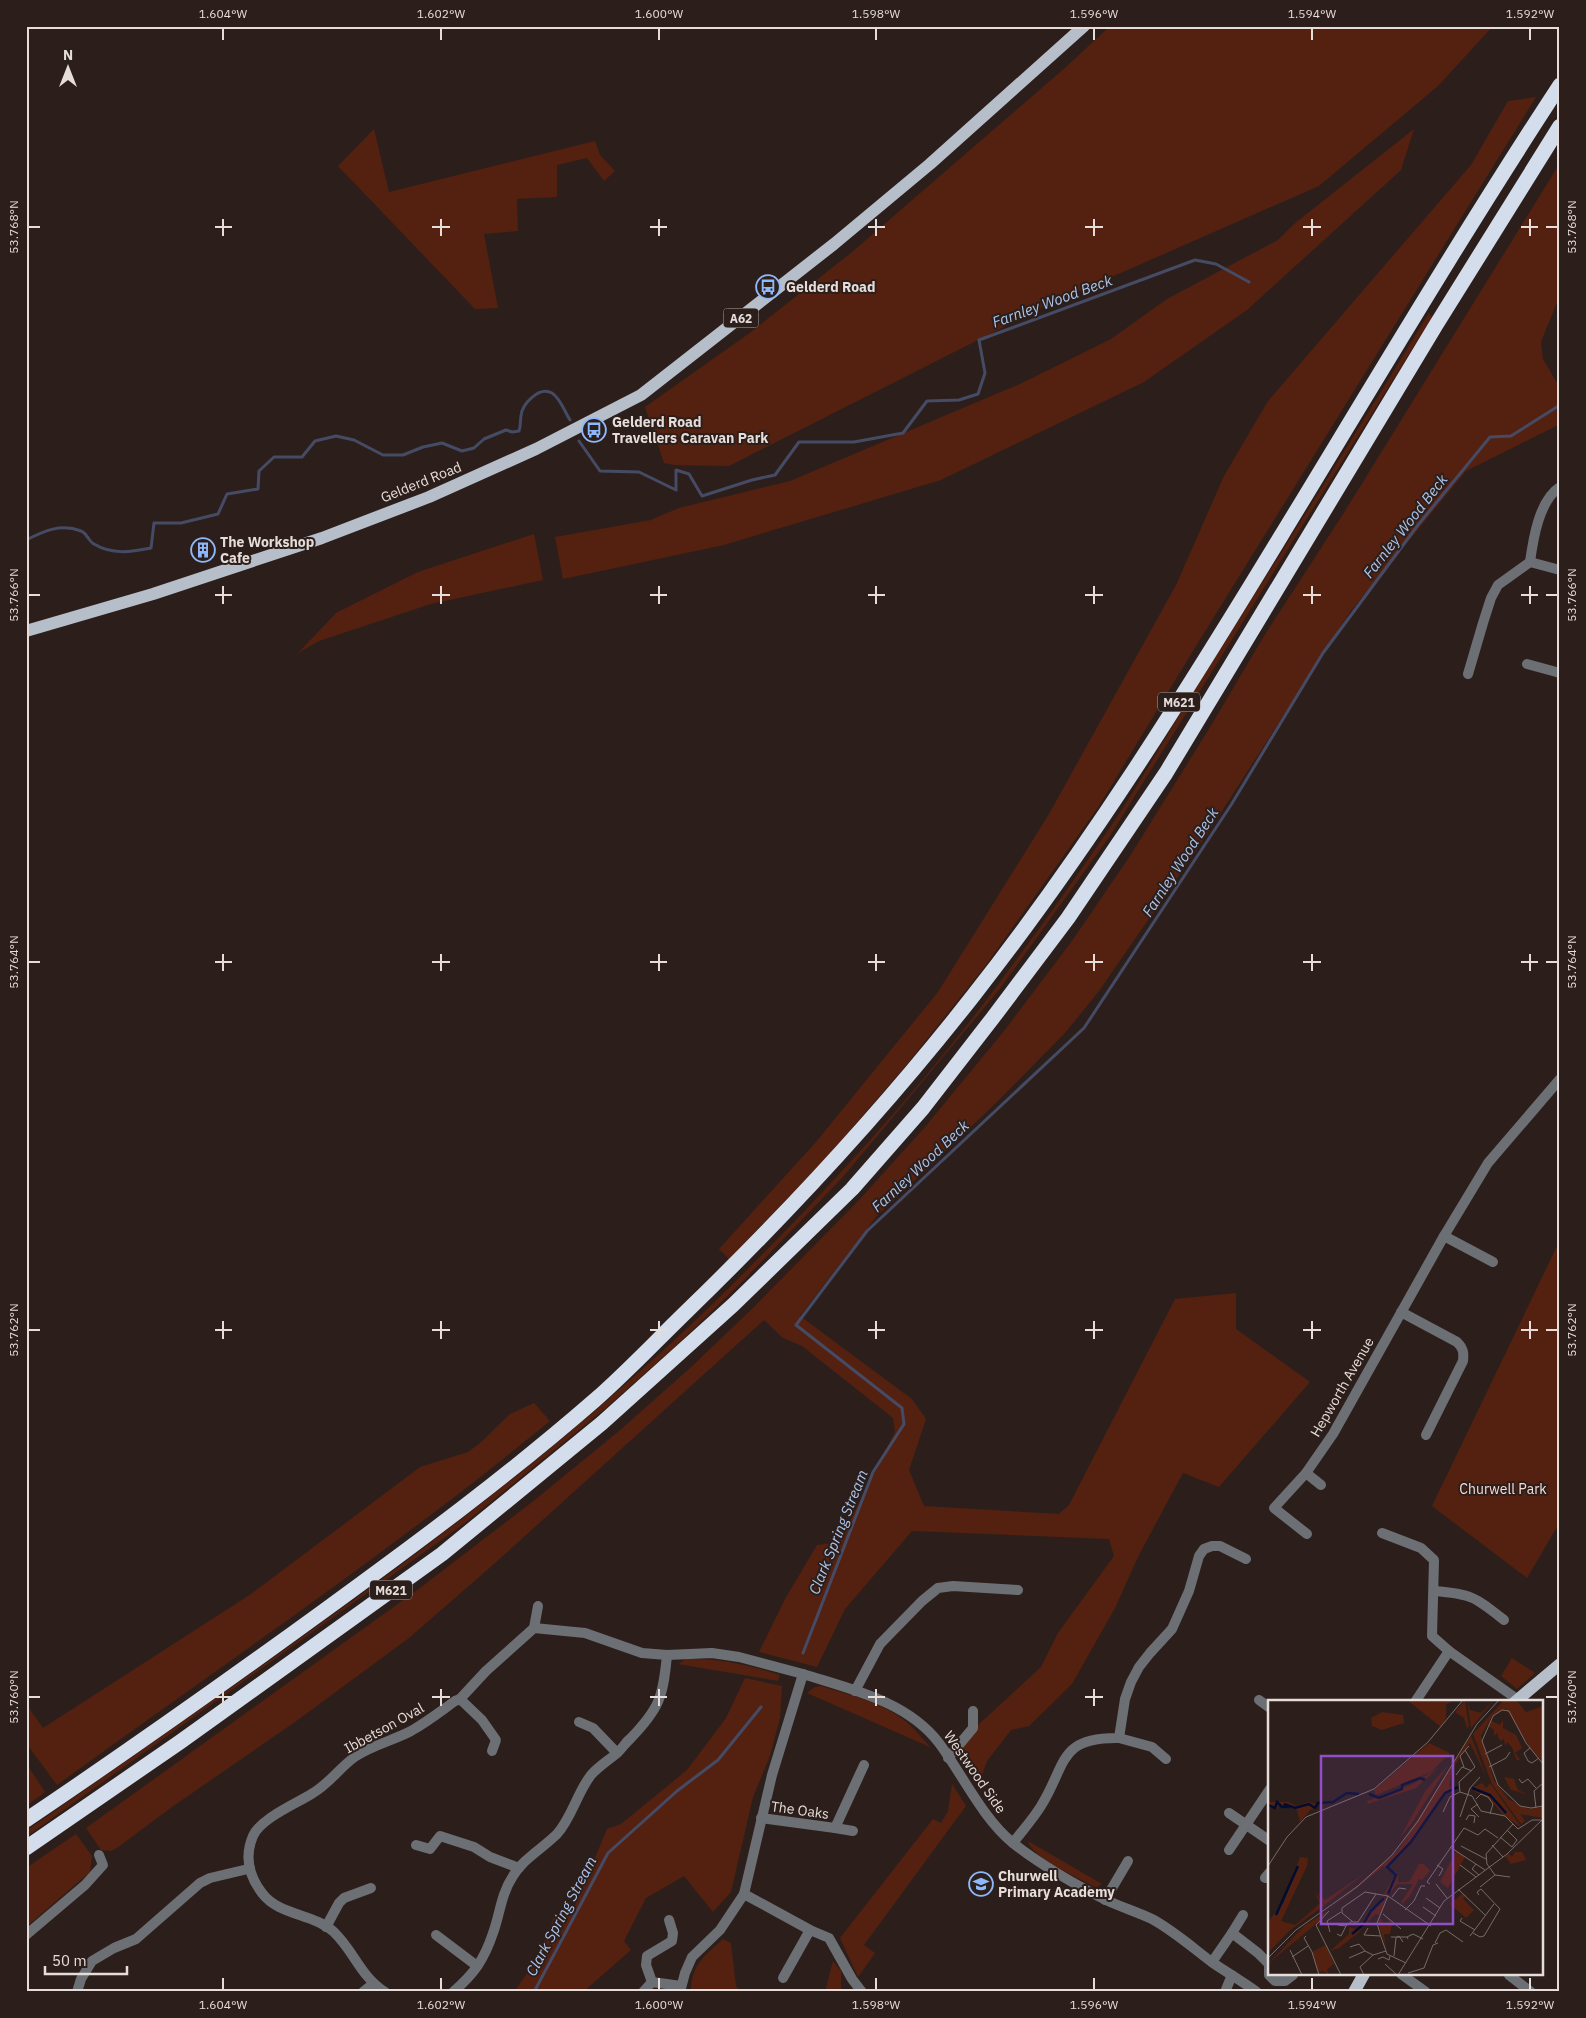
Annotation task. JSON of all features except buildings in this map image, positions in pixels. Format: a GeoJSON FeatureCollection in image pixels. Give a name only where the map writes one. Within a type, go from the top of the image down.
{"type":"FeatureCollection","features":[{"type":"Feature","properties":{"kind":"highway","name":"M621"},"geometry":{"type":"LineString","coordinates":[[26,1820],[168,1724],[439,1527],[520,1464],[599,1396],[714,1285],[833,1161],[893,1093],[971,998],[1043,903],[1098,825],[1202,666],[1423,303],[1560,85]]}},
{"type":"Feature","properties":{"kind":"highway","name":"M621"},"geometry":{"type":"LineString","coordinates":[[26,1848],[180,1742],[442,1554],[602,1423],[733,1305],[852,1189],[923,1108],[1068,918],[1166,773],[1431,333],[1560,126]]}},
{"type":"Feature","properties":{"kind":"main road","name":"Gelderd Road"},"geometry":{"type":"LineString","coordinates":[[26,631],[153,594],[322,538],[429,497],[527,453],[641,395],[834,244],[915,177],[1084,26]]}},
{"type":"Feature","properties":{"kind":"main road"},"geometry":{"type":"LineString","coordinates":[[1516,1700],[1560,1664]]}},
{"type":"Feature","properties":{"kind":"main road"},"geometry":{"type":"LineString","coordinates":[[1354,1992],[1363,1976]]}},
{"type":"Feature","properties":{"kind":"street"},"geometry":{"type":"LineString","coordinates":[[1468,674],[1483,623],[1495,591],[1498,585],[1530,562],[1532,542],[1537,524],[1546,503],[1560,487]]}},
{"type":"Feature","properties":{"kind":"street"},"geometry":{"type":"LineString","coordinates":[[1530,562],[1560,570]]}},
{"type":"Feature","properties":{"kind":"street"},"geometry":{"type":"LineString","coordinates":[[1527,664],[1560,673]]}},
{"type":"Feature","properties":{"kind":"street","name":"Hepworth Avenue"},"geometry":{"type":"LineString","coordinates":[[1307,1534],[1274,1508],[1306,1474],[1333,1434],[1444,1236],[1488,1163],[1556,1089],[1560,1079]]}},
{"type":"Feature","properties":{"kind":"street"},"geometry":{"type":"LineString","coordinates":[[1444,1236],[1494,1262]]}},
{"type":"Feature","properties":{"kind":"street"},"geometry":{"type":"LineString","coordinates":[[1401,1312],[1457,1342],[1464,1354],[1463,1361],[1426,1435]]}},
{"type":"Feature","properties":{"kind":"street"},"geometry":{"type":"LineString","coordinates":[[1306,1474],[1321,1485]]}},
{"type":"Feature","properties":{"kind":"street"},"geometry":{"type":"LineString","coordinates":[[1382,1533],[1410,1543],[1428,1553],[1434,1560],[1432,1636],[1449,1651],[1516,1700]]}},
{"type":"Feature","properties":{"kind":"street"},"geometry":{"type":"LineString","coordinates":[[1118,1738],[1125,1698],[1131,1682],[1144,1660],[1172,1628],[1189,1592],[1199,1556],[1204,1549],[1220,1546],[1246,1559]]}},
{"type":"Feature","properties":{"kind":"street"},"geometry":{"type":"LineString","coordinates":[[855,1691],[880,1644],[922,1601],[938,1588],[953,1586],[1018,1590]]}},
{"type":"Feature","properties":{"kind":"street"},"geometry":{"type":"LineString","coordinates":[[1434,1592],[1468,1596],[1478,1600],[1504,1620]]}},
{"type":"Feature","properties":{"kind":"street"},"geometry":{"type":"LineString","coordinates":[[538,1606],[534,1628],[585,1633],[642,1653],[667,1655],[712,1653],[739,1657],[803,1674],[762,1818],[744,1894],[720,1930],[692,1957],[680,1989],[652,1982]]}},
{"type":"Feature","properties":{"kind":"street","name":"Ibbetson Oval"},"geometry":{"type":"LineString","coordinates":[[248,1869],[252,1837],[260,1826],[328,1784],[338,1771],[357,1756],[410,1732],[460,1699],[486,1671],[534,1628]]}},
{"type":"Feature","properties":{"kind":"street"},"geometry":{"type":"LineString","coordinates":[[1416,1700],[1449,1651]]}},
{"type":"Feature","properties":{"kind":"street"},"geometry":{"type":"LineString","coordinates":[[453,1992],[471,1976],[477,1966],[494,1932],[500,1904],[513,1876],[564,1826],[577,1798],[591,1775],[617,1753],[658,1706],[665,1678],[667,1655]]}},
{"type":"Feature","properties":{"kind":"street","name":"Westwood Side"},"geometry":{"type":"LineString","coordinates":[[803,1674],[884,1702],[909,1716],[926,1728],[938,1742],[995,1825],[1013,1843],[1054,1870],[1106,1900],[1152,1920],[1176,1934],[1212,1962],[1258,1992]]}},
{"type":"Feature","properties":{"kind":"street"},"geometry":{"type":"LineString","coordinates":[[460,1699],[492,1732],[496,1740],[492,1750]]}},
{"type":"Feature","properties":{"kind":"street"},"geometry":{"type":"LineString","coordinates":[[1259,1700],[1268,1707]]}},
{"type":"Feature","properties":{"kind":"street"},"geometry":{"type":"LineString","coordinates":[[948,1758],[973,1728],[973,1711]]}},
{"type":"Feature","properties":{"kind":"street"},"geometry":{"type":"LineString","coordinates":[[579,1722],[593,1728],[617,1753]]}},
{"type":"Feature","properties":{"kind":"street"},"geometry":{"type":"LineString","coordinates":[[1013,1843],[1041,1806],[1071,1750],[1084,1742],[1097,1738],[1118,1738],[1152,1746],[1166,1759]]}},
{"type":"Feature","properties":{"kind":"street","name":"The Oaks"},"geometry":{"type":"LineString","coordinates":[[835,1828],[864,1765]]}},
{"type":"Feature","properties":{"kind":"street"},"geometry":{"type":"LineString","coordinates":[[1229,1850],[1268,1792]]}},
{"type":"Feature","properties":{"kind":"street"},"geometry":{"type":"LineString","coordinates":[[1229,1813],[1268,1839]]}},
{"type":"Feature","properties":{"kind":"street","name":"The Oaks"},"geometry":{"type":"LineString","coordinates":[[762,1818],[854,1831]]}},
{"type":"Feature","properties":{"kind":"street"},"geometry":{"type":"LineString","coordinates":[[416,1845],[430,1849],[440,1836],[454,1839],[474,1847],[490,1857],[520,1868]]}},
{"type":"Feature","properties":{"kind":"street"},"geometry":{"type":"LineString","coordinates":[[26,1935],[85,1885],[103,1865],[99,1855]]}},
{"type":"Feature","properties":{"kind":"street"},"geometry":{"type":"LineString","coordinates":[[1106,1900],[1128,1861]]}},
{"type":"Feature","properties":{"kind":"street"},"geometry":{"type":"LineString","coordinates":[[77,1992],[81,1979],[92,1961],[114,1948],[136,1939],[200,1883],[210,1878],[248,1869],[263,1895],[274,1904],[334,1932],[373,1984],[385,1992]]}},
{"type":"Feature","properties":{"kind":"street"},"geometry":{"type":"LineString","coordinates":[[326,1927],[339,1903],[344,1898],[371,1888]]}},
{"type":"Feature","properties":{"kind":"street"},"geometry":{"type":"LineString","coordinates":[[744,1894],[810,1930],[829,1938],[852,1979],[862,1992]]}},
{"type":"Feature","properties":{"kind":"street"},"geometry":{"type":"LineString","coordinates":[[1212,1962],[1243,1915]]}},
{"type":"Feature","properties":{"kind":"street"},"geometry":{"type":"LineString","coordinates":[[652,1982],[646,1965],[647,1956],[672,1940],[673,1933],[669,1920]]}},
{"type":"Feature","properties":{"kind":"street"},"geometry":{"type":"LineString","coordinates":[[783,1978],[810,1930]]}},
{"type":"Feature","properties":{"kind":"street"},"geometry":{"type":"LineString","coordinates":[[1232,1933],[1258,1953],[1268,1964]]}},
{"type":"Feature","properties":{"kind":"street"},"geometry":{"type":"LineString","coordinates":[[436,1935],[477,1966]]}},
{"type":"Feature","properties":{"kind":"street"},"geometry":{"type":"LineString","coordinates":[[1225,1992],[1232,1975]]}},
{"type":"Feature","properties":{"kind":"street"},"geometry":{"type":"LineString","coordinates":[[1271,1976],[1275,1981],[1285,1981],[1292,1976]]}},
{"type":"Feature","properties":{"kind":"street"},"geometry":{"type":"LineString","coordinates":[[1404,1976],[1426,1992]]}},
{"type":"Feature","properties":{"kind":"street"},"geometry":{"type":"LineString","coordinates":[[1510,1976],[1531,1992]]}},
{"type":"Feature","properties":{"kind":"street"},"geometry":{"type":"LineString","coordinates":[[643,1992],[652,1982]]}},
{"type":"Feature","properties":{"kind":"street"},"geometry":{"type":"LineString","coordinates":[[363,1992],[373,1984]]}},
{"type":"Feature","properties":{"kind":"green space"},"geometry":{"type":"Polygon","coordinates":[[[1110,26],[1493,26],[1438,86],[1319,186],[1043,307],[729,466],[674,465],[664,463],[645,407],[751,332],[852,252],[1066,67],[1110,26]]]}},
{"type":"Feature","properties":{"kind":"green space"},"geometry":{"type":"Polygon","coordinates":[[[1536,97],[1099,806],[986,965],[908,1063],[828,1156],[729,1259],[719,1249],[816,1142],[938,992],[1049,814],[1176,585],[1224,476],[1268,401],[1471,165],[1508,101],[1536,97]]]}},
{"type":"Feature","properties":{"kind":"green space"},"geometry":{"type":"Polygon","coordinates":[[[374,129],[389,192],[595,141],[600,155],[615,171],[604,181],[587,158],[557,165],[557,197],[517,199],[518,231],[484,234],[498,308],[475,309],[338,166],[374,129]]]}},
{"type":"Feature","properties":{"kind":"green space"},"geometry":{"type":"Polygon","coordinates":[[[1414,129],[1401,170],[1247,310],[1144,382],[941,480],[724,545],[563,579],[555,537],[651,520],[679,508],[790,481],[1020,384],[1111,339],[1167,299],[1278,240],[1294,224],[1414,129]]]}},
{"type":"Feature","properties":{"kind":"green space"},"geometry":{"type":"Polygon","coordinates":[[[1560,163],[1560,295],[1541,342],[1543,359],[1560,388],[1560,424],[1466,471],[1350,612],[1204,839],[1099,991],[1065,1033],[996,1103],[876,1217],[800,1316],[912,1399],[926,1419],[909,1470],[924,1506],[1059,1514],[1069,1505],[1175,1299],[1236,1293],[1236,1329],[1310,1382],[1219,1487],[1183,1473],[1139,1555],[1115,1608],[1072,1684],[1029,1726],[1011,1730],[987,1761],[981,1778],[961,1749],[979,1724],[1041,1667],[1058,1633],[1114,1556],[1109,1539],[912,1531],[845,1609],[817,1667],[759,1652],[785,1599],[817,1545],[839,1542],[895,1432],[893,1418],[802,1346],[783,1338],[764,1320],[494,1564],[409,1638],[295,1722],[172,1807],[117,1848],[111,1851],[101,1850],[86,1828],[420,1588],[536,1499],[619,1431],[689,1369],[754,1307],[861,1198],[925,1127],[1004,1031],[1072,941],[1130,856],[1264,636],[1345,511],[1560,163]]]}},
{"type":"Feature","properties":{"kind":"green space"},"geometry":{"type":"Polygon","coordinates":[[[1429,313],[1432,317],[1110,836],[999,990],[843,1177],[743,1281],[679,1343],[606,1408],[465,1523],[26,1837],[26,1831],[304,1636],[485,1501],[573,1430],[658,1355],[740,1277],[808,1208],[874,1136],[968,1024],[1071,885],[1137,785],[1429,313]]]}},
{"type":"Feature","properties":{"kind":"green space"},"geometry":{"type":"Polygon","coordinates":[[[534,534],[543,580],[431,604],[319,641],[298,653],[336,613],[418,572],[534,534]]]}},
{"type":"Feature","properties":{"kind":"green space","name":"Churwell Park"},"geometry":{"type":"Polygon","coordinates":[[[1560,1240],[1560,1522],[1527,1578],[1432,1506],[1560,1240]]]}},
{"type":"Feature","properties":{"kind":"green space"},"geometry":{"type":"Polygon","coordinates":[[[534,1403],[550,1421],[430,1516],[368,1562],[57,1785],[26,1743],[26,1704],[43,1728],[251,1594],[420,1467],[468,1452],[510,1414],[534,1403]]]}},
{"type":"Feature","properties":{"kind":"green space"},"geometry":{"type":"Polygon","coordinates":[[[1512,1658],[1535,1673],[1517,1689],[1501,1676],[1512,1658]]]}},
{"type":"Feature","properties":{"kind":"green space"},"geometry":{"type":"Polygon","coordinates":[[[686,1659],[734,1663],[780,1675],[778,1681],[678,1664],[686,1659]]]}},
{"type":"Feature","properties":{"kind":"green space"},"geometry":{"type":"Polygon","coordinates":[[[745,1678],[782,1686],[780,1718],[770,1756],[753,1797],[731,1892],[713,1912],[684,1876],[646,1898],[624,1941],[631,1950],[583,1992],[514,1992],[537,1959],[554,1917],[571,1915],[607,1829],[621,1824],[687,1770],[726,1718],[745,1678]]]}},
{"type":"Feature","properties":{"kind":"green space"},"geometry":{"type":"Polygon","coordinates":[[[821,1686],[869,1701],[892,1712],[912,1727],[930,1747],[807,1693],[815,1687],[821,1686]]]}},
{"type":"Feature","properties":{"kind":"green space"},"geometry":{"type":"Polygon","coordinates":[[[26,1763],[45,1792],[26,1806],[26,1763]]]}},
{"type":"Feature","properties":{"kind":"green space"},"geometry":{"type":"Polygon","coordinates":[[[952,1784],[966,1806],[864,1945],[875,1953],[858,1977],[840,1938],[933,1819],[941,1823],[948,1811],[952,1784]]]}},
{"type":"Feature","properties":{"kind":"green space"},"geometry":{"type":"Polygon","coordinates":[[[76,1834],[92,1856],[90,1872],[26,1927],[26,1868],[76,1834]]]}},
{"type":"Feature","properties":{"kind":"green space"},"geometry":{"type":"Polygon","coordinates":[[[1028,1841],[1102,1884],[1097,1887],[1093,1886],[1056,1866],[1037,1854],[1028,1841]]]}},
{"type":"Feature","properties":{"kind":"green space"},"geometry":{"type":"Polygon","coordinates":[[[723,1939],[731,1943],[736,1986],[741,1992],[691,1992],[693,1974],[696,1967],[723,1939]]]}},
{"type":"Feature","properties":{"kind":"green space"},"geometry":{"type":"Polygon","coordinates":[[[833,1961],[841,1971],[841,1992],[825,1992],[833,1961]]]}},
{"type":"Feature","properties":{"kind":"waterway","name":"Farnley Wood Beck"},"geometry":{"type":"LineString","coordinates":[[579,441],[600,471],[639,472],[676,490],[676,470],[689,474],[702,496],[752,480],[775,475],[799,442],[854,442],[903,433],[927,401],[959,400],[978,394],[985,373],[979,340],[1195,260],[1216,264],[1249,282]]}},
{"type":"Feature","properties":{"kind":"waterway","name":"Farnley Wood Beck"},"geometry":{"type":"LineString","coordinates":[[26,540],[46,531],[66,528],[83,532],[92,543],[108,550],[129,551],[151,548],[154,523],[181,523],[218,514],[227,494],[258,489],[259,471],[274,457],[302,457],[315,441],[336,436],[354,440],[383,455],[403,455],[423,447],[442,443],[462,451],[474,448],[484,439],[506,430],[512,432],[519,431],[524,406],[532,397],[547,391],[557,398],[570,420]]}},
{"type":"Feature","properties":{"kind":"waterway","name":"Farnley Wood Beck"},"geometry":{"type":"LineString","coordinates":[[803,1653],[873,1472],[904,1424],[902,1408],[796,1325],[867,1231],[1084,1028],[1231,805],[1323,653],[1418,525],[1490,437],[1511,436],[1560,405]]}},
{"type":"Feature","properties":{"kind":"waterway","name":"Clark Spring Stream"},"geometry":{"type":"LineString","coordinates":[[534,1992],[608,1853],[677,1791],[718,1760],[761,1707]]}},
{"type":"Feature","properties":{"kind":"place","name":"Gelderd Road"},"geometry":{"type":"Point","coordinates":[768,287]}},
{"type":"Feature","properties":{"kind":"place","name":"Gelderd Road Travellers Caravan Park"},"geometry":{"type":"Point","coordinates":[594,430]}},
{"type":"Feature","properties":{"kind":"place","name":"The Workshop Cafe"},"geometry":{"type":"Point","coordinates":[203,550]}},
{"type":"Feature","properties":{"kind":"place","name":"Churwell Primary Academy"},"geometry":{"type":"Point","coordinates":[981,1884]}}]}
